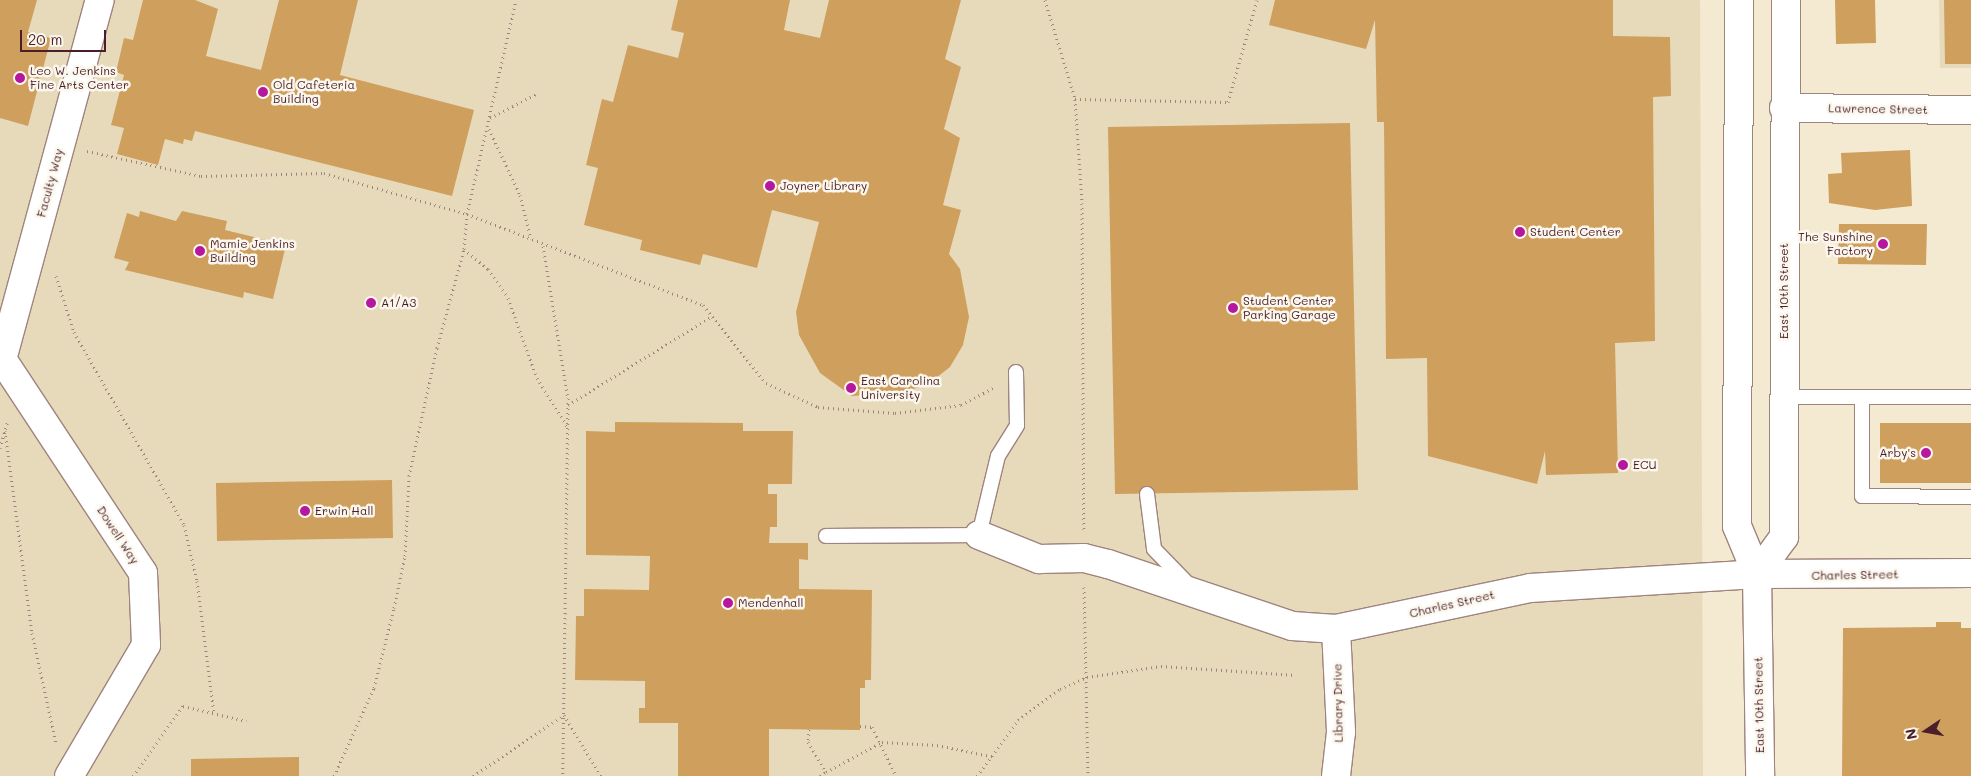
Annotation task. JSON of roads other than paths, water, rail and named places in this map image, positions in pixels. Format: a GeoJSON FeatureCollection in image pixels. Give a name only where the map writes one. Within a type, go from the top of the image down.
{"type":"FeatureCollection","features":[{"type":"Feature","properties":{"kind":"street","name":"Faculty Way"},"geometry":{"type":"LineString","coordinates":[[1,363],[100,0]]}},
{"type":"Feature","properties":{"kind":"street","name":"East 10th Street"},"geometry":{"type":"LineString","coordinates":[[1739,0],[1737,526],[1757,574],[1760,776]]}},
{"type":"Feature","properties":{"kind":"street","name":"East 10th Street"},"geometry":{"type":"LineString","coordinates":[[1757,574],[1784,537],[1784,108],[1786,0]]}},
{"type":"Feature","properties":{"kind":"street","name":"Lawrence Street"},"geometry":{"type":"LineString","coordinates":[[1784,108],[1971,110]]}},
{"type":"Feature","properties":{"kind":"street","name":"Dowell Way"},"geometry":{"type":"LineString","coordinates":[[1,363],[143,573],[146,645],[71,773]]}},
{"type":"Feature","properties":{"kind":"street","name":"Charles Street"},"geometry":{"type":"LineString","coordinates":[[979,535],[1038,559],[1084,558],[1292,626],[1336,629],[1530,588],[1757,574],[1971,573]]}},
{"type":"Feature","properties":{"kind":"street","name":"Library Drive"},"geometry":{"type":"LineString","coordinates":[[1336,629],[1341,732],[1336,776]]}},
{"type":"Feature","properties":{"kind":"lane"},"geometry":{"type":"LineString","coordinates":[[826,536],[979,535],[998,456],[1018,425],[1016,372]]}},
{"type":"Feature","properties":{"kind":"lane"},"geometry":{"type":"LineString","coordinates":[[1784,397],[1971,397]]}},
{"type":"Feature","properties":{"kind":"lane"},"geometry":{"type":"LineString","coordinates":[[1862,397],[1862,496],[1971,497]]}},
{"type":"Feature","properties":{"kind":"lane"},"geometry":{"type":"LineString","coordinates":[[1147,494],[1154,549],[1200,596]]}},
{"type":"Feature","properties":{"kind":"place","name":"Leo W. Jenkins Fine Arts Center"},"geometry":{"type":"Point","coordinates":[20,78]}},
{"type":"Feature","properties":{"kind":"place","name":"Old Cafeteria Building"},"geometry":{"type":"Point","coordinates":[263,92]}},
{"type":"Feature","properties":{"kind":"place","name":"Joyner Library"},"geometry":{"type":"Point","coordinates":[770,186]}},
{"type":"Feature","properties":{"kind":"place","name":"Student Center"},"geometry":{"type":"Point","coordinates":[1520,232]}},
{"type":"Feature","properties":{"kind":"place","name":"The Sunshine Factory"},"geometry":{"type":"Point","coordinates":[1883,244]}},
{"type":"Feature","properties":{"kind":"place","name":"Mamie Jenkins Building"},"geometry":{"type":"Point","coordinates":[200,251]}},
{"type":"Feature","properties":{"kind":"place","name":"A1/A3"},"geometry":{"type":"Point","coordinates":[371,303]}},
{"type":"Feature","properties":{"kind":"place","name":"Student Center Parking Garage"},"geometry":{"type":"Point","coordinates":[1233,308]}},
{"type":"Feature","properties":{"kind":"place","name":"East Carolina University"},"geometry":{"type":"Point","coordinates":[851,388]}},
{"type":"Feature","properties":{"kind":"place","name":"Arby's"},"geometry":{"type":"Point","coordinates":[1926,453]}},
{"type":"Feature","properties":{"kind":"place","name":"ECU"},"geometry":{"type":"Point","coordinates":[1623,465]}},
{"type":"Feature","properties":{"kind":"place","name":"Erwin Hall"},"geometry":{"type":"Point","coordinates":[305,511]}},
{"type":"Feature","properties":{"kind":"place","name":"Mendenhall"},"geometry":{"type":"Point","coordinates":[728,603]}}]}
